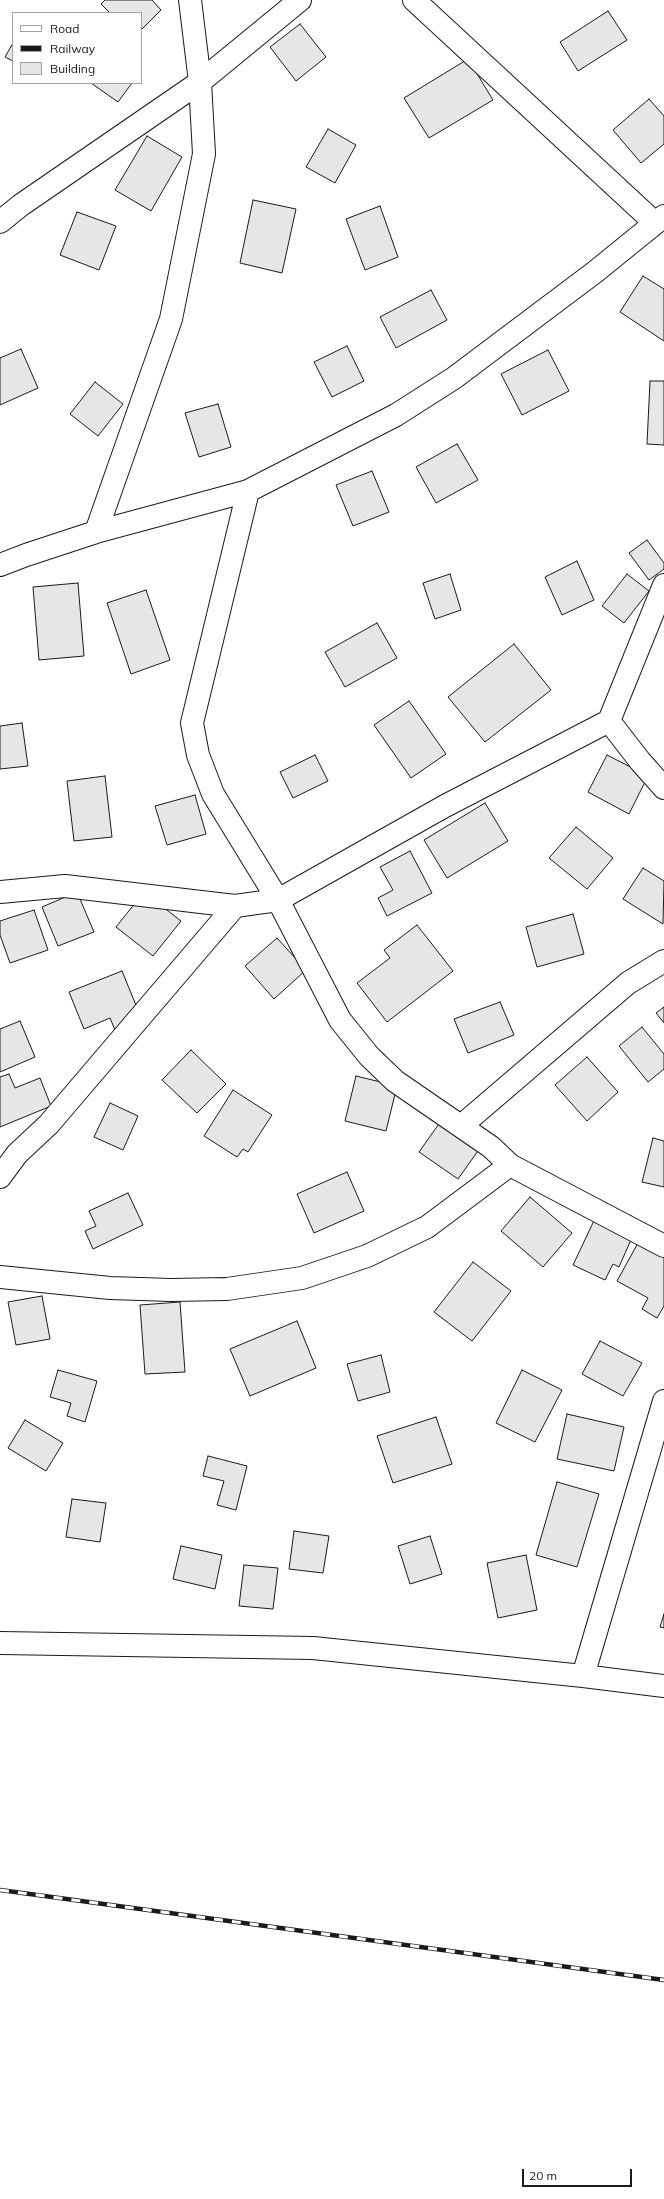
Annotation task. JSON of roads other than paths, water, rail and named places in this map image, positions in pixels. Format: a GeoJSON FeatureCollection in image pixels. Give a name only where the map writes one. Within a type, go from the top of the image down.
{"type":"FeatureCollection","features":[{"type":"Feature","properties":{"kind":"street"},"geometry":{"type":"LineString","coordinates":[[96,532],[170,319],[204,154],[200,82],[190,0]]}},
{"type":"Feature","properties":{"kind":"street"},"geometry":{"type":"LineString","coordinates":[[0,222],[21,205],[200,82],[300,0]]}},
{"type":"Feature","properties":{"kind":"street"},"geometry":{"type":"LineString","coordinates":[[0,565],[96,532],[248,491],[396,415],[454,378],[595,272],[659,219],[414,0]]}},
{"type":"Feature","properties":{"kind":"street"},"geometry":{"type":"LineString","coordinates":[[248,491],[192,723],[198,755],[214,794],[278,900],[340,1020],[368,1056],[395,1081],[491,1147],[510,1165],[664,1246]]}},
{"type":"Feature","properties":{"kind":"street"},"geometry":{"type":"LineString","coordinates":[[0,892],[65,886],[235,906],[278,900],[445,806],[609,721],[664,584]]}},
{"type":"Feature","properties":{"kind":"street"},"geometry":{"type":"LineString","coordinates":[[609,721],[640,761],[664,788]]}},
{"type":"Feature","properties":{"kind":"street"},"geometry":{"type":"LineString","coordinates":[[0,1177],[17,1154],[49,1124],[235,906]]}},
{"type":"Feature","properties":{"kind":"street"},"geometry":{"type":"LineString","coordinates":[[461,1126],[628,983],[664,961]]}},
{"type":"Feature","properties":{"kind":"street"},"geometry":{"type":"LineString","coordinates":[[0,1277],[110,1288],[171,1290],[226,1289],[302,1278],[367,1256],[427,1227],[510,1165]]}},
{"type":"Feature","properties":{"kind":"street"},"geometry":{"type":"LineString","coordinates":[[584,1676],[664,1401]]}},
{"type":"Feature","properties":{"kind":"street"},"geometry":{"type":"LineString","coordinates":[[0,1643],[313,1648],[584,1676],[664,1686]]}},
{"type":"Feature","properties":{"kind":"railway"},"geometry":{"type":"LineString","coordinates":[[0,1890],[664,1980]]}}]}
